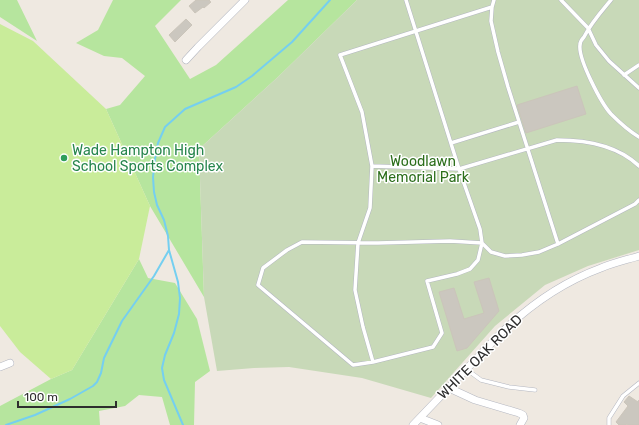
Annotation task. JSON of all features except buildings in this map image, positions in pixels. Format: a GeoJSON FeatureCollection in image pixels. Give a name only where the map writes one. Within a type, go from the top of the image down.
{"type":"FeatureCollection","features":[{"type":"Feature","properties":{"kind":"street"},"geometry":{"type":"LineString","coordinates":[[186,60],[245,0]]}},
{"type":"Feature","properties":{"kind":"street","name":"WHITE OAK ROAD"},"geometry":{"type":"LineString","coordinates":[[413,425],[501,332],[516,318],[548,294],[571,281],[601,268],[639,256]]}},
{"type":"Feature","properties":{"kind":"street"},"geometry":{"type":"LineString","coordinates":[[0,367],[10,363]]}},
{"type":"Feature","properties":{"kind":"street"},"geometry":{"type":"LineString","coordinates":[[448,388],[475,400],[523,415],[524,418],[520,425]]}},
{"type":"Feature","properties":{"kind":"street"},"geometry":{"type":"LineString","coordinates":[[420,418],[438,425]]}},
{"type":"Feature","properties":{"kind":"lane"},"geometry":{"type":"LineString","coordinates":[[406,0],[459,169],[480,229],[482,243],[478,260],[470,269],[457,274],[427,281],[442,333],[433,347],[374,362],[353,365],[258,285],[263,268],[287,250],[302,242],[482,243],[491,252],[505,256],[522,255],[539,252],[558,244],[635,204],[639,200]]}},
{"type":"Feature","properties":{"kind":"lane"},"geometry":{"type":"LineString","coordinates":[[494,0],[491,22],[498,52],[558,244]]}},
{"type":"Feature","properties":{"kind":"lane"},"geometry":{"type":"LineString","coordinates":[[561,0],[588,28],[596,45],[609,61],[639,88]]}},
{"type":"Feature","properties":{"kind":"lane"},"geometry":{"type":"LineString","coordinates":[[611,0],[588,28],[580,44],[581,56],[595,88],[610,113],[639,137]]}},
{"type":"Feature","properties":{"kind":"lane"},"geometry":{"type":"LineString","coordinates":[[374,362],[363,327],[355,290],[358,242],[370,208],[372,166],[362,112],[340,55],[492,7]]}},
{"type":"Feature","properties":{"kind":"lane"},"geometry":{"type":"LineString","coordinates":[[624,75],[639,65]]}},
{"type":"Feature","properties":{"kind":"lane"},"geometry":{"type":"LineString","coordinates":[[451,143],[519,122]]}},
{"type":"Feature","properties":{"kind":"lane"},"geometry":{"type":"LineString","coordinates":[[372,166],[459,169],[557,140],[586,141],[616,151],[631,158],[639,166]]}},
{"type":"Feature","properties":{"kind":"lane"},"geometry":{"type":"LineString","coordinates":[[466,369],[481,380],[509,387],[535,390]]}},
{"type":"Feature","properties":{"kind":"lane"},"geometry":{"type":"LineString","coordinates":[[609,425],[609,418],[623,396],[639,383]]}},
{"type":"Feature","properties":{"kind":"green space"},"geometry":{"type":"Polygon","coordinates":[[[0,0],[17,0],[37,41],[0,17],[0,0]]]}},
{"type":"Feature","properties":{"kind":"green space"},"geometry":{"type":"Polygon","coordinates":[[[113,0],[181,0],[155,26],[190,79],[216,65],[288,0],[357,0],[278,77],[199,149],[204,297],[150,206],[106,109],[120,105],[145,76],[122,58],[104,56],[76,43],[98,30],[113,0]]]}},
{"type":"Feature","properties":{"kind":"green space","name":"Woodlawn Memorial Park"},"geometry":{"type":"Polygon","coordinates":[[[357,0],[639,0],[639,250],[588,266],[545,285],[495,326],[431,398],[362,378],[289,367],[217,371],[204,297],[199,149],[278,77],[357,0]]]}},
{"type":"Feature","properties":{"kind":"green space","name":"Wade Hampton High School Sports Complex"},"geometry":{"type":"Polygon","coordinates":[[[0,24],[33,41],[106,109],[150,206],[139,259],[72,370],[51,379],[20,352],[0,326],[0,24]]]}},
{"type":"Feature","properties":{"kind":"green space"},"geometry":{"type":"Polygon","coordinates":[[[139,259],[148,278],[175,283],[197,319],[210,371],[195,382],[194,425],[170,425],[162,397],[139,395],[125,406],[99,411],[100,425],[0,425],[0,406],[51,379],[72,370],[139,259]]]}},
{"type":"Feature","properties":{"kind":"waterway"},"geometry":{"type":"LineString","coordinates":[[183,425],[164,380],[162,368],[179,314],[180,298],[178,282],[169,250],[168,236],[154,192],[153,177],[158,143],[165,127],[185,109],[236,87],[252,76],[292,42],[330,0]]}},
{"type":"Feature","properties":{"kind":"waterway"},"geometry":{"type":"LineString","coordinates":[[6,425],[35,415],[70,399],[93,386],[97,382],[101,373],[104,358],[122,321],[154,276],[169,250]]}},
{"type":"Feature","properties":{"kind":"place","name":"Wade Hampton High School Sports Complex"},"geometry":{"type":"Point","coordinates":[64,158]}}]}
